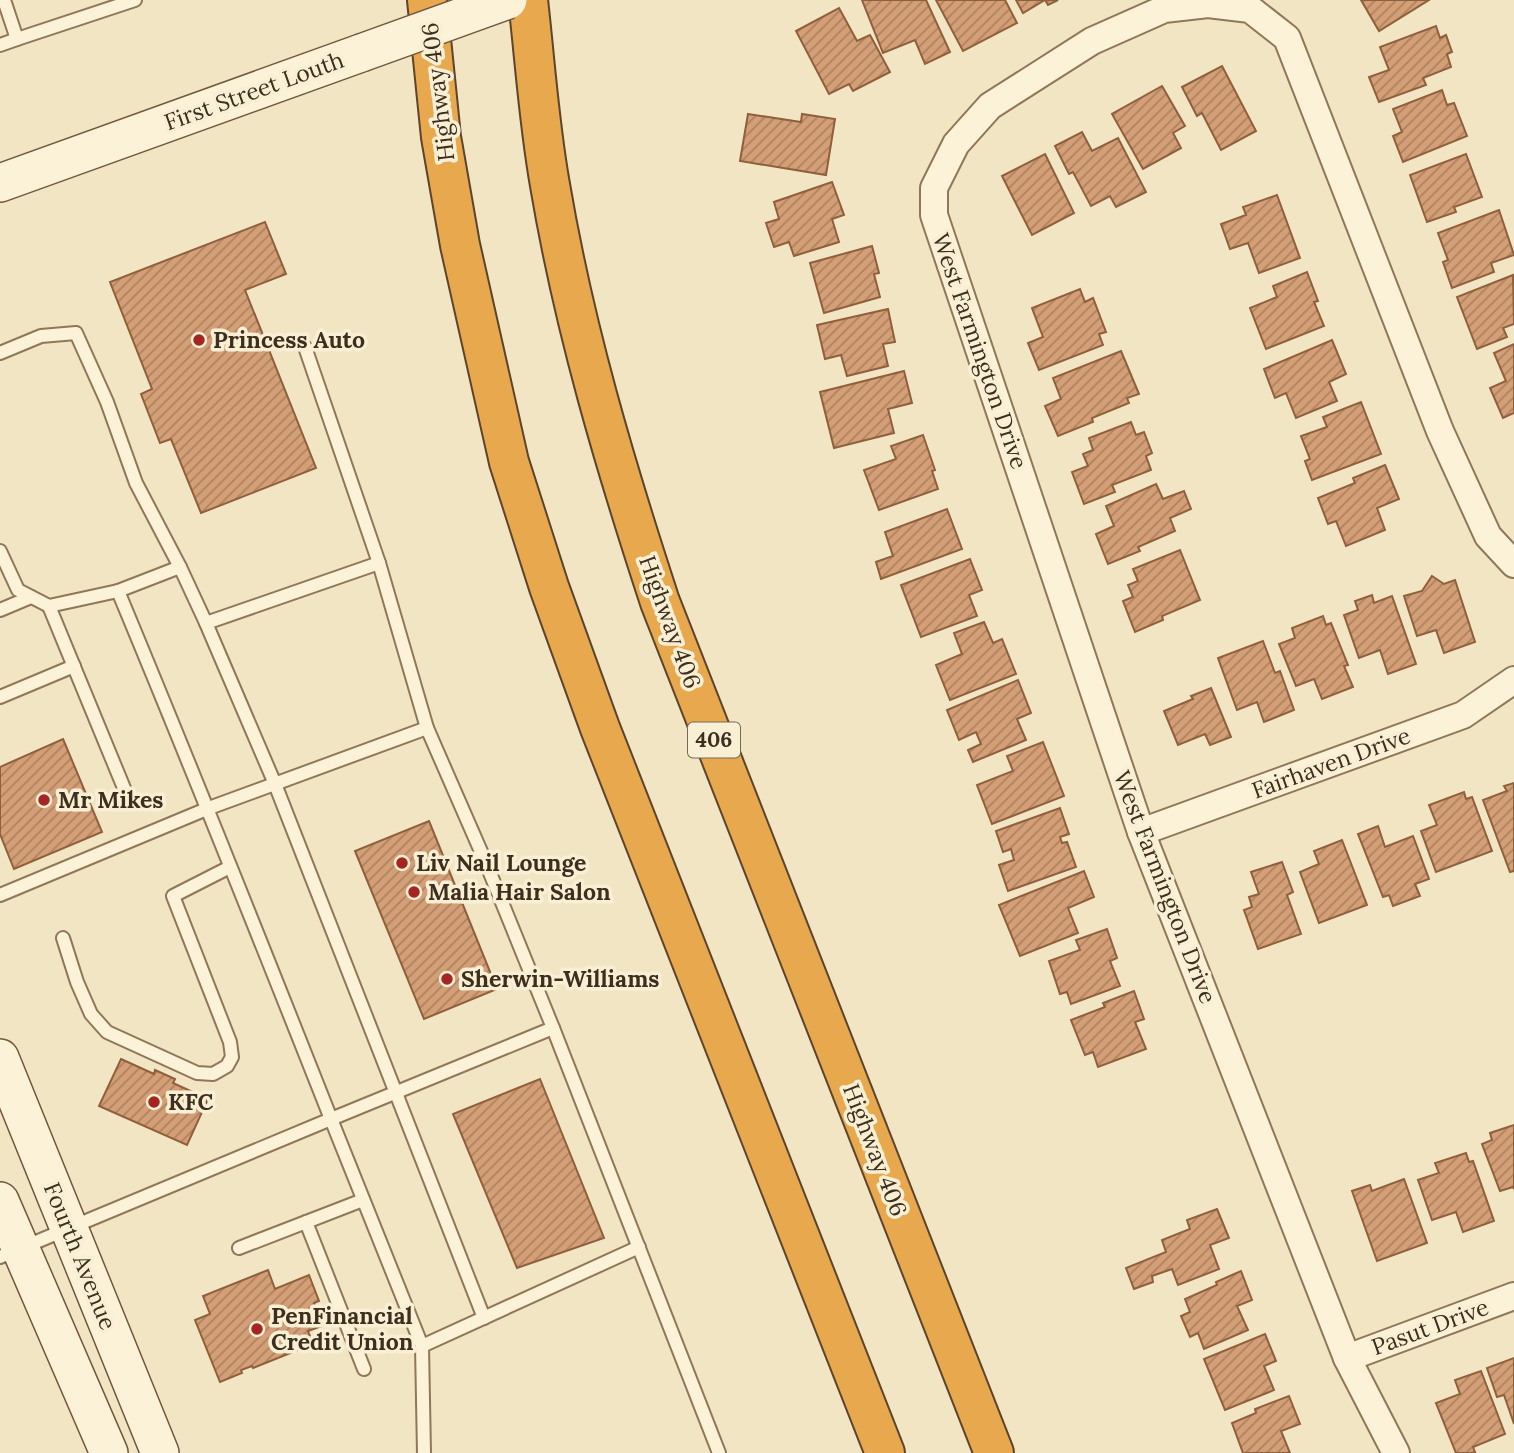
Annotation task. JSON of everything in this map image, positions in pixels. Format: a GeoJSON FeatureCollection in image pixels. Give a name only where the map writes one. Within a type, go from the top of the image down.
{"type":"FeatureCollection","features":[{"type":"Feature","properties":{"kind":"highway","name":"Highway 406"},"geometry":{"type":"LineString","coordinates":[[427,0],[440,138],[460,245],[513,475],[549,587],[600,728],[886,1453]]}},
{"type":"Feature","properties":{"kind":"highway","name":"Highway 406"},"geometry":{"type":"LineString","coordinates":[[528,0],[549,182],[565,268],[620,479],[660,602],[994,1453]]}},
{"type":"Feature","properties":{"kind":"main road","name":"First Street Louth"},"geometry":{"type":"LineString","coordinates":[[0,183],[508,0]]}},
{"type":"Feature","properties":{"kind":"main road","name":"Fourth Avenue"},"geometry":{"type":"LineString","coordinates":[[0,1058],[160,1453]]}},
{"type":"Feature","properties":{"kind":"main road"},"geometry":{"type":"LineString","coordinates":[[0,1201],[10,1253],[109,1453]]}},
{"type":"Feature","properties":{"kind":"street","name":"West Farmington Drive"},"geometry":{"type":"LineString","coordinates":[[1396,1453],[1347,1358],[1141,832],[934,215],[934,188],[957,144],[990,106],[1092,41],[1164,9],[1208,4],[1250,9],[1287,38],[1440,431],[1488,536],[1514,564]]}},
{"type":"Feature","properties":{"kind":"street","name":"Fairhaven Drive"},"geometry":{"type":"LineString","coordinates":[[1141,832],[1463,715],[1514,680]]}},
{"type":"Feature","properties":{"kind":"street","name":"Pasut Drive"},"geometry":{"type":"LineString","coordinates":[[1347,1358],[1514,1296]]}},
{"type":"Feature","properties":{"kind":"lane"},"geometry":{"type":"LineString","coordinates":[[4,0],[17,38]]}},
{"type":"Feature","properties":{"kind":"lane"},"geometry":{"type":"LineString","coordinates":[[0,45],[135,0]]}},
{"type":"Feature","properties":{"kind":"lane"},"geometry":{"type":"LineString","coordinates":[[0,353],[41,336],[76,333],[107,402],[136,482],[206,623],[275,784],[484,1318]]}},
{"type":"Feature","properties":{"kind":"lane"},"geometry":{"type":"LineString","coordinates":[[305,347],[379,563],[427,728],[486,863],[553,1028],[719,1453]]}},
{"type":"Feature","properties":{"kind":"lane"},"geometry":{"type":"LineString","coordinates":[[0,551],[18,590],[49,606],[118,591],[180,567]]}},
{"type":"Feature","properties":{"kind":"lane"},"geometry":{"type":"LineString","coordinates":[[206,623],[379,563]]}},
{"type":"Feature","properties":{"kind":"lane"},"geometry":{"type":"LineString","coordinates":[[118,591],[209,808],[230,867],[422,1346],[424,1453]]}},
{"type":"Feature","properties":{"kind":"lane"},"geometry":{"type":"LineString","coordinates":[[0,610],[31,597]]}},
{"type":"Feature","properties":{"kind":"lane"},"geometry":{"type":"LineString","coordinates":[[49,606],[126,793]]}},
{"type":"Feature","properties":{"kind":"lane"},"geometry":{"type":"LineString","coordinates":[[0,697],[74,666]]}},
{"type":"Feature","properties":{"kind":"lane"},"geometry":{"type":"LineString","coordinates":[[0,895],[209,808],[427,728]]}},
{"type":"Feature","properties":{"kind":"lane"},"geometry":{"type":"LineString","coordinates":[[63,938],[91,1014],[107,1032],[197,1073],[213,1074],[227,1066],[232,1057],[230,1042],[173,896],[230,867]]}},
{"type":"Feature","properties":{"kind":"lane"},"geometry":{"type":"LineString","coordinates":[[10,1253],[553,1028]]}},
{"type":"Feature","properties":{"kind":"lane"},"geometry":{"type":"LineString","coordinates":[[239,1248],[363,1200]]}},
{"type":"Feature","properties":{"kind":"lane"},"geometry":{"type":"LineString","coordinates":[[306,1222],[364,1369]]}},
{"type":"Feature","properties":{"kind":"lane"},"geometry":{"type":"LineString","coordinates":[[422,1346],[639,1247]]}},
{"type":"Feature","properties":{"kind":"building"},"geometry":{"type":"Polygon","coordinates":[[[862,0],[926,0],[950,52],[925,64],[915,40],[883,53],[862,0]]]}},
{"type":"Feature","properties":{"kind":"building"},"geometry":{"type":"Polygon","coordinates":[[[936,0],[1005,0],[1017,23],[963,51],[936,0]]]}},
{"type":"Feature","properties":{"kind":"building"},"geometry":{"type":"Polygon","coordinates":[[[1016,0],[1045,0],[1023,13],[1016,0]]]}},
{"type":"Feature","properties":{"kind":"building"},"geometry":{"type":"Polygon","coordinates":[[[1045,0],[1058,0],[1048,5],[1045,0]]]}},
{"type":"Feature","properties":{"kind":"building"},"geometry":{"type":"Polygon","coordinates":[[[1361,0],[1429,0],[1379,31],[1361,0]]]}},
{"type":"Feature","properties":{"kind":"building"},"geometry":{"type":"Polygon","coordinates":[[[839,8],[857,41],[870,35],[890,72],[853,91],[849,84],[829,94],[796,31],[839,8]]]}},
{"type":"Feature","properties":{"kind":"building"},"geometry":{"type":"Polygon","coordinates":[[[1436,26],[1440,38],[1446,35],[1452,52],[1447,54],[1451,67],[1423,78],[1426,85],[1379,102],[1369,77],[1389,70],[1380,47],[1436,26]]]}},
{"type":"Feature","properties":{"kind":"building"},"geometry":{"type":"Polygon","coordinates":[[[1222,66],[1256,131],[1221,150],[1202,113],[1197,116],[1182,87],[1222,66]]]}},
{"type":"Feature","properties":{"kind":"building"},"geometry":{"type":"Polygon","coordinates":[[[1162,86],[1185,126],[1173,133],[1181,148],[1143,169],[1112,114],[1162,86]]]}},
{"type":"Feature","properties":{"kind":"building"},"geometry":{"type":"Polygon","coordinates":[[[1442,90],[1447,105],[1454,103],[1467,136],[1403,162],[1393,136],[1402,132],[1393,109],[1442,90]]]}},
{"type":"Feature","properties":{"kind":"building"},"geometry":{"type":"Polygon","coordinates":[[[748,114],[801,122],[802,114],[835,119],[826,175],[740,161],[748,114]]]}},
{"type":"Feature","properties":{"kind":"building"},"geometry":{"type":"Polygon","coordinates":[[[1082,132],[1092,151],[1118,138],[1146,192],[1116,207],[1110,196],[1091,206],[1073,172],[1069,174],[1055,146],[1082,132]]]}},
{"type":"Feature","properties":{"kind":"building"},"geometry":{"type":"Polygon","coordinates":[[[1045,154],[1074,213],[1032,235],[1002,176],[1045,154]]]}},
{"type":"Feature","properties":{"kind":"building"},"geometry":{"type":"Polygon","coordinates":[[[1466,154],[1482,197],[1454,207],[1456,212],[1427,222],[1410,175],[1466,154]]]}},
{"type":"Feature","properties":{"kind":"building"},"geometry":{"type":"Polygon","coordinates":[[[832,182],[844,215],[832,219],[839,242],[794,256],[789,242],[774,247],[766,223],[779,219],[774,202],[832,182]]]}},
{"type":"Feature","properties":{"kind":"building"},"geometry":{"type":"Polygon","coordinates":[[[1277,195],[1300,258],[1259,273],[1248,243],[1230,249],[1221,224],[1246,215],[1243,207],[1277,195]]]}},
{"type":"Feature","properties":{"kind":"building"},"geometry":{"type":"Polygon","coordinates":[[[1499,210],[1514,255],[1491,263],[1494,272],[1452,288],[1443,262],[1448,260],[1438,233],[1499,210]]]}},
{"type":"Feature","properties":{"kind":"building","name":"Princess Auto"},"geometry":{"type":"Polygon","coordinates":[[[265,222],[286,274],[245,290],[316,468],[201,513],[171,439],[160,443],[141,394],[152,389],[110,282],[265,222]]]}},
{"type":"Feature","properties":{"kind":"building"},"geometry":{"type":"Polygon","coordinates":[[[872,246],[879,273],[874,274],[880,297],[824,313],[810,263],[872,246]]]}},
{"type":"Feature","properties":{"kind":"building"},"geometry":{"type":"Polygon","coordinates":[[[1307,272],[1318,301],[1314,302],[1324,326],[1266,349],[1250,308],[1277,297],[1273,286],[1307,272]]]}},
{"type":"Feature","properties":{"kind":"building"},"geometry":{"type":"Polygon","coordinates":[[[1513,275],[1514,324],[1503,328],[1507,337],[1477,349],[1457,297],[1513,275]]]}},
{"type":"Feature","properties":{"kind":"building"},"geometry":{"type":"Polygon","coordinates":[[[1080,289],[1085,302],[1093,298],[1106,332],[1099,334],[1103,345],[1039,370],[1028,343],[1043,337],[1032,308],[1080,289]]]}},
{"type":"Feature","properties":{"kind":"building"},"geometry":{"type":"Polygon","coordinates":[[[888,309],[895,342],[883,344],[888,366],[847,376],[841,355],[825,359],[817,325],[888,309]]]}},
{"type":"Feature","properties":{"kind":"building"},"geometry":{"type":"Polygon","coordinates":[[[1332,340],[1346,374],[1329,382],[1337,401],[1296,418],[1286,393],[1275,398],[1264,369],[1332,340]]]}},
{"type":"Feature","properties":{"kind":"building"},"geometry":{"type":"Polygon","coordinates":[[[1514,344],[1514,413],[1503,418],[1490,388],[1506,381],[1494,353],[1514,344]]]}},
{"type":"Feature","properties":{"kind":"building"},"geometry":{"type":"Polygon","coordinates":[[[1121,351],[1139,394],[1127,398],[1129,403],[1092,418],[1093,422],[1058,436],[1045,406],[1061,399],[1053,378],[1121,351]]]}},
{"type":"Feature","properties":{"kind":"building"},"geometry":{"type":"Polygon","coordinates":[[[904,371],[912,403],[888,409],[894,433],[834,448],[820,392],[904,371]]]}},
{"type":"Feature","properties":{"kind":"building"},"geometry":{"type":"Polygon","coordinates":[[[1361,402],[1381,454],[1312,480],[1305,461],[1310,459],[1301,436],[1327,427],[1323,417],[1361,402]]]}},
{"type":"Feature","properties":{"kind":"building"},"geometry":{"type":"Polygon","coordinates":[[[1131,422],[1136,435],[1144,432],[1152,453],[1146,456],[1151,470],[1112,485],[1115,492],[1084,504],[1072,472],[1088,466],[1083,454],[1093,450],[1089,438],[1131,422]]]}},
{"type":"Feature","properties":{"kind":"building"},"geometry":{"type":"Polygon","coordinates":[[[923,435],[935,470],[932,471],[938,489],[879,510],[864,470],[896,459],[891,446],[923,435]]]}},
{"type":"Feature","properties":{"kind":"building"},"geometry":{"type":"Polygon","coordinates":[[[1385,465],[1399,499],[1377,508],[1385,530],[1346,546],[1336,521],[1328,524],[1318,498],[1355,483],[1353,478],[1385,465]]]}},
{"type":"Feature","properties":{"kind":"building"},"geometry":{"type":"Polygon","coordinates":[[[1156,484],[1163,499],[1184,491],[1191,509],[1170,518],[1175,531],[1138,547],[1140,551],[1108,564],[1096,534],[1114,526],[1106,506],[1156,484]]]}},
{"type":"Feature","properties":{"kind":"building"},"geometry":{"type":"Polygon","coordinates":[[[947,509],[962,549],[881,579],[876,562],[893,556],[885,532],[947,509]]]}},
{"type":"Feature","properties":{"kind":"building"},"geometry":{"type":"Polygon","coordinates":[[[1180,550],[1200,600],[1162,616],[1163,620],[1135,632],[1123,601],[1133,597],[1128,585],[1138,581],[1133,569],[1180,550]]]}},
{"type":"Feature","properties":{"kind":"building"},"geometry":{"type":"Polygon","coordinates":[[[970,559],[982,590],[969,595],[977,616],[921,637],[901,585],[970,559]]]}},
{"type":"Feature","properties":{"kind":"building"},"geometry":{"type":"Polygon","coordinates":[[[1432,576],[1444,584],[1455,580],[1475,642],[1444,653],[1436,630],[1417,636],[1404,596],[1422,591],[1432,576]]]}},
{"type":"Feature","properties":{"kind":"building"},"geometry":{"type":"Polygon","coordinates":[[[1372,595],[1374,603],[1392,596],[1416,664],[1388,674],[1380,650],[1359,658],[1344,615],[1358,610],[1355,601],[1372,595]]]}},
{"type":"Feature","properties":{"kind":"building"},"geometry":{"type":"Polygon","coordinates":[[[1323,616],[1326,625],[1331,623],[1348,665],[1344,666],[1353,687],[1322,699],[1314,679],[1296,686],[1279,644],[1295,638],[1292,628],[1323,616]]]}},
{"type":"Feature","properties":{"kind":"building"},"geometry":{"type":"Polygon","coordinates":[[[984,622],[993,643],[1002,639],[1016,674],[950,700],[936,665],[962,654],[954,633],[984,622]]]}},
{"type":"Feature","properties":{"kind":"building"},"geometry":{"type":"Polygon","coordinates":[[[1263,641],[1275,673],[1280,671],[1294,710],[1264,722],[1257,702],[1237,710],[1218,658],[1263,641]]]}},
{"type":"Feature","properties":{"kind":"building"},"geometry":{"type":"Polygon","coordinates":[[[1018,680],[1031,713],[1017,719],[1026,740],[973,762],[968,750],[981,744],[976,732],[959,740],[947,710],[1018,680]]]}},
{"type":"Feature","properties":{"kind":"building"},"geometry":{"type":"Polygon","coordinates":[[[1211,688],[1231,737],[1210,745],[1205,734],[1178,745],[1164,711],[1211,688]]]}},
{"type":"Feature","properties":{"kind":"building","name":"Mr Mikes"},"geometry":{"type":"Polygon","coordinates":[[[63,739],[102,832],[14,869],[0,834],[0,767],[63,739]]]}},
{"type":"Feature","properties":{"kind":"building"},"geometry":{"type":"Polygon","coordinates":[[[1043,742],[1064,796],[992,824],[977,785],[1013,771],[1007,756],[1043,742]]]}},
{"type":"Feature","properties":{"kind":"building"},"geometry":{"type":"Polygon","coordinates":[[[1514,783],[1514,871],[1510,872],[1483,800],[1507,791],[1504,786],[1514,783]]]}},
{"type":"Feature","properties":{"kind":"building"},"geometry":{"type":"Polygon","coordinates":[[[1464,792],[1466,799],[1472,797],[1492,851],[1436,872],[1421,831],[1437,825],[1429,805],[1464,792]]]}},
{"type":"Feature","properties":{"kind":"building"},"geometry":{"type":"Polygon","coordinates":[[[1060,808],[1069,834],[1060,837],[1062,843],[1067,842],[1076,867],[1008,891],[999,865],[1014,860],[1011,849],[1003,852],[996,831],[1060,808]]]}},
{"type":"Feature","properties":{"kind":"building"},"geometry":{"type":"Polygon","coordinates":[[[429,821],[497,989],[424,1019],[355,851],[429,821]]]}},
{"type":"Feature","properties":{"kind":"building"},"geometry":{"type":"Polygon","coordinates":[[[1378,826],[1385,847],[1413,836],[1429,879],[1415,884],[1420,896],[1393,906],[1389,895],[1383,897],[1358,834],[1378,826]]]}},
{"type":"Feature","properties":{"kind":"building"},"geometry":{"type":"Polygon","coordinates":[[[1342,840],[1367,905],[1319,923],[1300,872],[1319,864],[1314,851],[1342,840]]]}},
{"type":"Feature","properties":{"kind":"building"},"geometry":{"type":"Polygon","coordinates":[[[1282,862],[1293,892],[1287,895],[1301,934],[1258,949],[1244,910],[1252,907],[1249,897],[1259,894],[1251,872],[1282,862]]]}},
{"type":"Feature","properties":{"kind":"building"},"geometry":{"type":"Polygon","coordinates":[[[1084,871],[1094,897],[1068,908],[1078,933],[1020,956],[999,905],[1084,871]]]}},
{"type":"Feature","properties":{"kind":"building"},"geometry":{"type":"Polygon","coordinates":[[[1107,929],[1117,958],[1110,961],[1120,986],[1071,1004],[1067,992],[1060,994],[1049,961],[1080,950],[1076,940],[1107,929]]]}},
{"type":"Feature","properties":{"kind":"building"},"geometry":{"type":"Polygon","coordinates":[[[1134,991],[1144,1019],[1135,1022],[1146,1049],[1098,1067],[1093,1052],[1085,1055],[1071,1020],[1105,1007],[1103,1003],[1134,991]]]}},
{"type":"Feature","properties":{"kind":"building","name":"KFC"},"geometry":{"type":"Polygon","coordinates":[[[121,1059],[154,1074],[155,1070],[175,1079],[173,1083],[208,1099],[187,1145],[99,1106],[121,1059]]]}},
{"type":"Feature","properties":{"kind":"building"},"geometry":{"type":"Polygon","coordinates":[[[540,1079],[604,1238],[517,1268],[453,1114],[540,1079]]]}},
{"type":"Feature","properties":{"kind":"building"},"geometry":{"type":"Polygon","coordinates":[[[1514,1125],[1514,1189],[1513,1187],[1500,1191],[1482,1144],[1492,1140],[1490,1133],[1514,1125]]]}},
{"type":"Feature","properties":{"kind":"building"},"geometry":{"type":"Polygon","coordinates":[[[1466,1153],[1469,1162],[1473,1161],[1494,1221],[1463,1232],[1456,1212],[1432,1220],[1418,1180],[1439,1173],[1435,1163],[1466,1153]]]}},
{"type":"Feature","properties":{"kind":"building"},"geometry":{"type":"Polygon","coordinates":[[[1404,1179],[1427,1243],[1377,1261],[1352,1191],[1370,1185],[1372,1191],[1404,1179]]]}},
{"type":"Feature","properties":{"kind":"building"},"geometry":{"type":"Polygon","coordinates":[[[1217,1209],[1229,1238],[1210,1245],[1219,1269],[1178,1285],[1172,1269],[1152,1276],[1153,1282],[1134,1289],[1126,1268],[1166,1252],[1162,1240],[1190,1229],[1187,1220],[1217,1209]]]}},
{"type":"Feature","properties":{"kind":"building","name":"PenFinancial Credit Union"},"geometry":{"type":"Polygon","coordinates":[[[268,1270],[275,1289],[309,1275],[319,1301],[314,1303],[322,1326],[308,1331],[313,1344],[253,1368],[252,1366],[241,1370],[242,1373],[220,1382],[195,1320],[210,1314],[203,1296],[268,1270]]]}},
{"type":"Feature","properties":{"kind":"building"},"geometry":{"type":"Polygon","coordinates":[[[1241,1271],[1252,1300],[1237,1306],[1248,1330],[1204,1349],[1198,1333],[1190,1337],[1181,1316],[1190,1312],[1185,1299],[1241,1271]]]}},
{"type":"Feature","properties":{"kind":"building"},"geometry":{"type":"Polygon","coordinates":[[[1265,1334],[1276,1361],[1264,1366],[1274,1390],[1225,1410],[1204,1359],[1265,1334]]]}},
{"type":"Feature","properties":{"kind":"building"},"geometry":{"type":"Polygon","coordinates":[[[1514,1358],[1514,1424],[1504,1395],[1497,1397],[1487,1368],[1514,1358]]]}},
{"type":"Feature","properties":{"kind":"building"},"geometry":{"type":"Polygon","coordinates":[[[1481,1371],[1505,1434],[1473,1447],[1475,1452],[1456,1453],[1436,1403],[1460,1394],[1455,1380],[1481,1371]]]}},
{"type":"Feature","properties":{"kind":"building"},"geometry":{"type":"Polygon","coordinates":[[[1289,1396],[1300,1424],[1281,1431],[1290,1453],[1243,1453],[1232,1423],[1256,1413],[1255,1409],[1289,1396]]]}},
{"type":"Feature","properties":{"kind":"place","name":"Princess Auto"},"geometry":{"type":"Point","coordinates":[199,340]}},
{"type":"Feature","properties":{"kind":"place","name":"Mr Mikes"},"geometry":{"type":"Point","coordinates":[44,800]}},
{"type":"Feature","properties":{"kind":"place","name":"Liv Nail Lounge"},"geometry":{"type":"Point","coordinates":[402,863]}},
{"type":"Feature","properties":{"kind":"place","name":"Malia Hair Salon"},"geometry":{"type":"Point","coordinates":[414,892]}},
{"type":"Feature","properties":{"kind":"place","name":"Sherwin-Williams"},"geometry":{"type":"Point","coordinates":[447,979]}},
{"type":"Feature","properties":{"kind":"place","name":"KFC"},"geometry":{"type":"Point","coordinates":[154,1102]}},
{"type":"Feature","properties":{"kind":"place","name":"PenFinancial Credit Union"},"geometry":{"type":"Point","coordinates":[257,1329]}}]}
